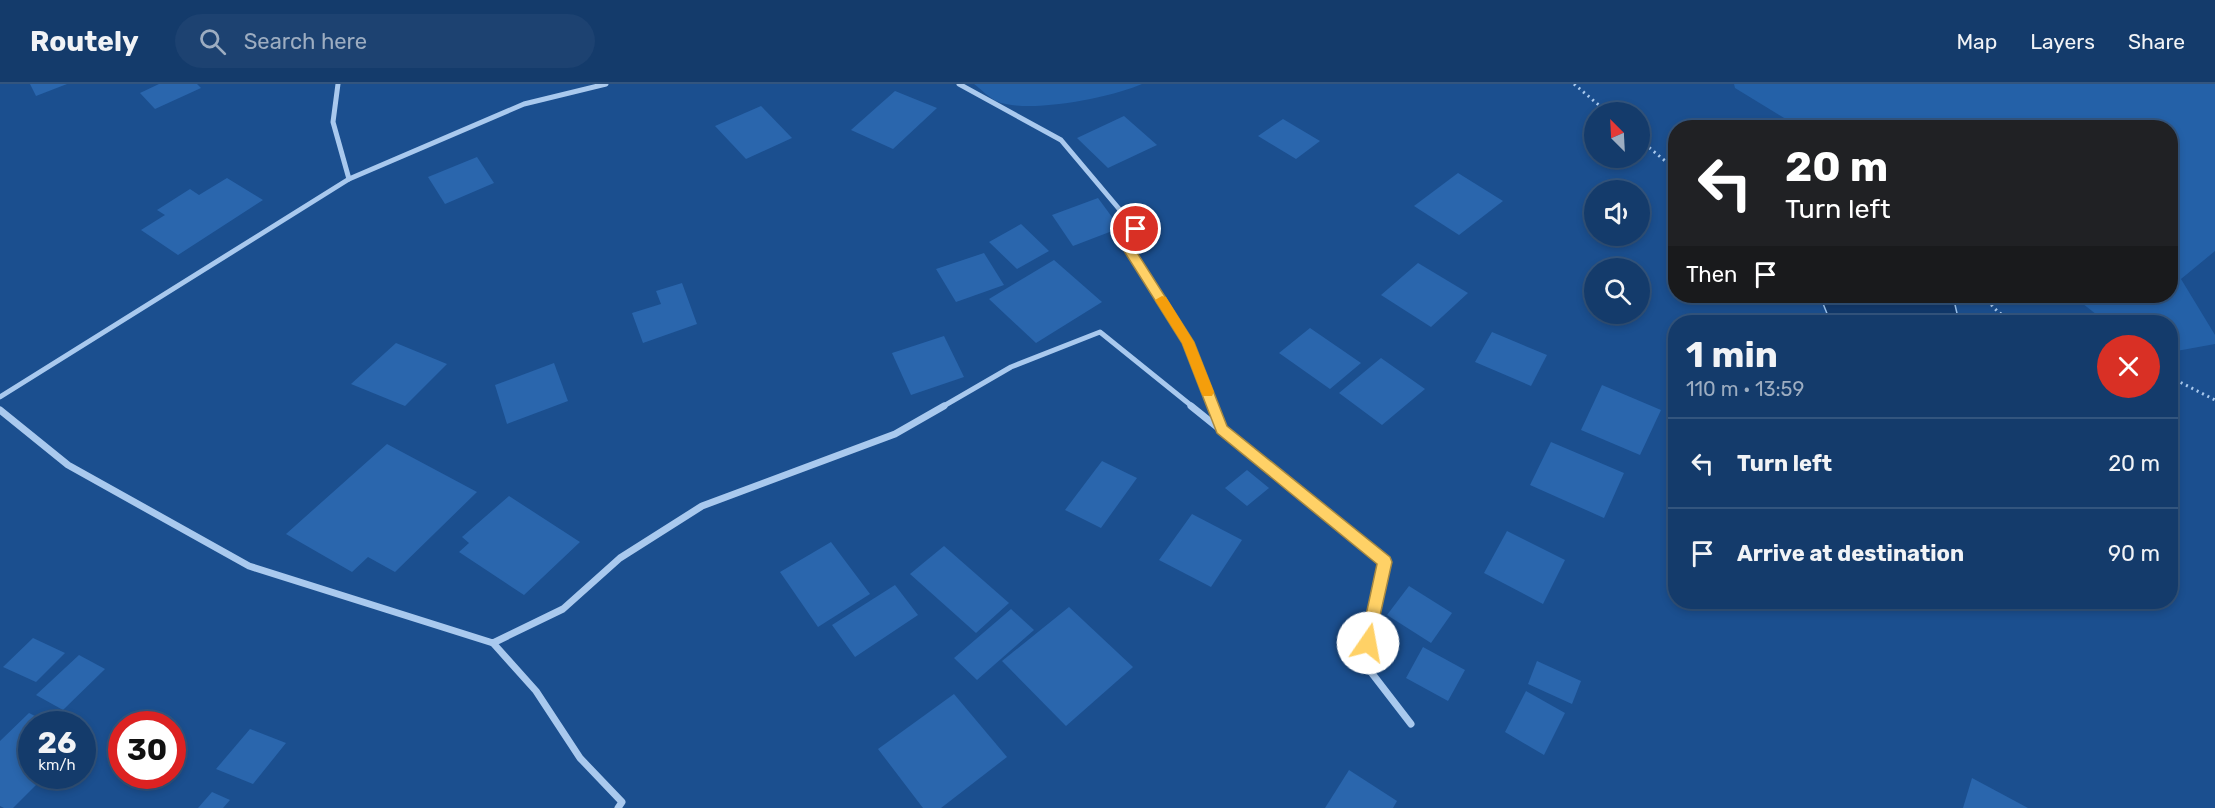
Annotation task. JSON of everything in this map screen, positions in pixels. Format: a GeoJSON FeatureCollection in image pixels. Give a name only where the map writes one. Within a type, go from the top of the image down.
{"type":"FeatureCollection","features":[{"type":"Feature","properties":{"kind":"street"},"geometry":{"type":"LineString","coordinates":[[338,84],[333,122],[349,179]]}},
{"type":"Feature","properties":{"kind":"street"},"geometry":{"type":"LineString","coordinates":[[0,397],[349,179],[524,104],[606,84]]}},
{"type":"Feature","properties":{"kind":"street"},"geometry":{"type":"LineString","coordinates":[[959,84],[1061,140],[1136,229],[1130,251],[1188,342],[1222,429]]}},
{"type":"Feature","properties":{"kind":"street"},"geometry":{"type":"LineString","coordinates":[[493,644],[563,609],[620,558],[702,506],[896,434],[1011,367],[1100,332],[1385,562],[1364,663],[1411,724]]}},
{"type":"Feature","properties":{"kind":"street"},"geometry":{"type":"LineString","coordinates":[[0,410],[68,465],[249,566],[493,644],[536,691],[580,758],[622,802],[618,808]]}},
{"type":"Feature","properties":{"kind":"path"},"geometry":{"type":"LineString","coordinates":[[1574,84],[1595,102]]}},
{"type":"Feature","properties":{"kind":"path"},"geometry":{"type":"LineString","coordinates":[[1650,148],[1668,163]]}},
{"type":"Feature","properties":{"kind":"path"},"geometry":{"type":"LineString","coordinates":[[1990,303],[1999,313],[2005,315]]}},
{"type":"Feature","properties":{"kind":"path"},"geometry":{"type":"LineString","coordinates":[[2178,381],[2215,400]]}},
{"type":"Feature","properties":{"kind":"shaded area"},"geometry":{"type":"Polygon","coordinates":[[[974,84],[1142,84],[1091,99],[1027,106],[996,101],[974,84]]]}},
{"type":"Feature","properties":{"kind":"shaded area"},"geometry":{"type":"Polygon","coordinates":[[[1734,84],[2215,84],[2215,251],[2181,279],[2215,335],[2215,344],[2178,351],[2178,315],[2097,315],[2082,303],[2178,303],[2178,120],[1788,120],[1735,88],[1734,84]]]}},
{"type":"Feature","properties":{"kind":"shaded area"},"geometry":{"type":"Polygon","coordinates":[[[1823,303],[1955,303],[1957,315],[1828,315],[1823,303]]]}},
{"type":"Feature","properties":{"kind":"building"},"geometry":{"type":"Polygon","coordinates":[[[30,84],[67,84],[36,96],[30,84]]]}},
{"type":"Feature","properties":{"kind":"building"},"geometry":{"type":"Polygon","coordinates":[[[159,84],[197,84],[201,88],[155,109],[140,93],[159,84]]]}},
{"type":"Feature","properties":{"kind":"building"},"geometry":{"type":"Polygon","coordinates":[[[895,91],[937,108],[893,149],[851,130],[895,91]]]}},
{"type":"Feature","properties":{"kind":"building"},"geometry":{"type":"Polygon","coordinates":[[[761,106],[792,138],[746,159],[715,126],[761,106]]]}},
{"type":"Feature","properties":{"kind":"building"},"geometry":{"type":"Polygon","coordinates":[[[1124,116],[1157,145],[1108,168],[1077,138],[1124,116]]]}},
{"type":"Feature","properties":{"kind":"building"},"geometry":{"type":"Polygon","coordinates":[[[1283,119],[1320,141],[1296,159],[1258,136],[1283,119]]]}},
{"type":"Feature","properties":{"kind":"building"},"geometry":{"type":"Polygon","coordinates":[[[477,157],[494,183],[445,204],[428,177],[477,157]]]}},
{"type":"Feature","properties":{"kind":"building"},"geometry":{"type":"Polygon","coordinates":[[[1458,173],[1503,201],[1459,235],[1414,206],[1458,173]]]}},
{"type":"Feature","properties":{"kind":"building"},"geometry":{"type":"Polygon","coordinates":[[[227,178],[263,200],[178,255],[141,230],[165,215],[157,210],[190,189],[199,195],[227,178]]]}},
{"type":"Feature","properties":{"kind":"building"},"geometry":{"type":"Polygon","coordinates":[[[1098,198],[1120,228],[1073,246],[1052,215],[1098,198]]]}},
{"type":"Feature","properties":{"kind":"building"},"geometry":{"type":"Polygon","coordinates":[[[1021,224],[1049,251],[1017,269],[989,242],[1021,224]]]}},
{"type":"Feature","properties":{"kind":"building"},"geometry":{"type":"Polygon","coordinates":[[[984,253],[1004,285],[956,302],[936,269],[984,253]]]}},
{"type":"Feature","properties":{"kind":"building"},"geometry":{"type":"Polygon","coordinates":[[[1054,260],[1102,302],[1036,343],[989,299],[1054,260]]]}},
{"type":"Feature","properties":{"kind":"building"},"geometry":{"type":"Polygon","coordinates":[[[1418,263],[1468,293],[1431,327],[1381,295],[1418,263]]]}},
{"type":"Feature","properties":{"kind":"building"},"geometry":{"type":"Polygon","coordinates":[[[682,283],[697,324],[643,343],[632,313],[661,304],[656,291],[682,283]]]}},
{"type":"Feature","properties":{"kind":"building"},"geometry":{"type":"Polygon","coordinates":[[[1310,328],[1361,363],[1330,389],[1279,353],[1310,328]]]}},
{"type":"Feature","properties":{"kind":"building"},"geometry":{"type":"Polygon","coordinates":[[[1492,332],[1547,355],[1531,386],[1475,362],[1492,332]]]}},
{"type":"Feature","properties":{"kind":"building"},"geometry":{"type":"Polygon","coordinates":[[[944,336],[964,377],[911,395],[892,353],[944,336]]]}},
{"type":"Feature","properties":{"kind":"building"},"geometry":{"type":"Polygon","coordinates":[[[396,343],[447,364],[405,406],[351,384],[396,343]]]}},
{"type":"Feature","properties":{"kind":"building"},"geometry":{"type":"Polygon","coordinates":[[[1381,358],[1425,389],[1382,425],[1339,393],[1381,358]]]}},
{"type":"Feature","properties":{"kind":"building"},"geometry":{"type":"Polygon","coordinates":[[[554,363],[568,401],[507,424],[495,385],[554,363]]]}},
{"type":"Feature","properties":{"kind":"building"},"geometry":{"type":"Polygon","coordinates":[[[1602,385],[1661,410],[1640,455],[1581,430],[1602,385]]]}},
{"type":"Feature","properties":{"kind":"building"},"geometry":{"type":"Polygon","coordinates":[[[1551,442],[1624,473],[1604,518],[1530,485],[1551,442]]]}},
{"type":"Feature","properties":{"kind":"building"},"geometry":{"type":"Polygon","coordinates":[[[387,444],[477,492],[395,572],[368,557],[352,572],[286,534],[387,444]]]}},
{"type":"Feature","properties":{"kind":"building"},"geometry":{"type":"Polygon","coordinates":[[[1102,461],[1137,478],[1101,528],[1065,510],[1102,461]]]}},
{"type":"Feature","properties":{"kind":"building"},"geometry":{"type":"Polygon","coordinates":[[[1247,470],[1269,488],[1247,506],[1225,488],[1247,470]]]}},
{"type":"Feature","properties":{"kind":"building"},"geometry":{"type":"Polygon","coordinates":[[[509,496],[580,542],[524,595],[459,552],[469,543],[462,537],[509,496]]]}},
{"type":"Feature","properties":{"kind":"building"},"geometry":{"type":"Polygon","coordinates":[[[1192,514],[1242,540],[1211,587],[1159,560],[1192,514]]]}},
{"type":"Feature","properties":{"kind":"building"},"geometry":{"type":"Polygon","coordinates":[[[1507,531],[1565,560],[1543,604],[1484,573],[1507,531]]]}},
{"type":"Feature","properties":{"kind":"building"},"geometry":{"type":"Polygon","coordinates":[[[831,542],[870,594],[818,627],[780,572],[831,542]]]}},
{"type":"Feature","properties":{"kind":"building"},"geometry":{"type":"Polygon","coordinates":[[[944,546],[1009,603],[976,633],[910,574],[944,546]]]}},
{"type":"Feature","properties":{"kind":"building"},"geometry":{"type":"Polygon","coordinates":[[[895,585],[918,615],[855,657],[832,625],[895,585]]]}},
{"type":"Feature","properties":{"kind":"building"},"geometry":{"type":"Polygon","coordinates":[[[1409,586],[1452,613],[1431,643],[1387,615],[1409,586]]]}},
{"type":"Feature","properties":{"kind":"building"},"geometry":{"type":"Polygon","coordinates":[[[1069,607],[1133,667],[1066,726],[1002,661],[1069,607]]]}},
{"type":"Feature","properties":{"kind":"building"},"geometry":{"type":"Polygon","coordinates":[[[1011,609],[1034,630],[977,680],[954,658],[1011,609]]]}},
{"type":"Feature","properties":{"kind":"building"},"geometry":{"type":"Polygon","coordinates":[[[33,638],[65,653],[36,682],[3,667],[33,638]]]}},
{"type":"Feature","properties":{"kind":"building"},"geometry":{"type":"Polygon","coordinates":[[[1423,647],[1465,670],[1448,701],[1406,678],[1423,647]]]}},
{"type":"Feature","properties":{"kind":"building"},"geometry":{"type":"Polygon","coordinates":[[[79,655],[105,669],[63,710],[36,695],[79,655]]]}},
{"type":"Feature","properties":{"kind":"building"},"geometry":{"type":"Polygon","coordinates":[[[1537,661],[1581,681],[1572,704],[1528,684],[1537,661]]]}},
{"type":"Feature","properties":{"kind":"building"},"geometry":{"type":"Polygon","coordinates":[[[1526,691],[1565,713],[1544,755],[1505,732],[1526,691]]]}},
{"type":"Feature","properties":{"kind":"building"},"geometry":{"type":"Polygon","coordinates":[[[954,694],[1007,757],[941,808],[923,808],[878,749],[954,694]]]}},
{"type":"Feature","properties":{"kind":"building"},"geometry":{"type":"Polygon","coordinates":[[[18,724],[18,789],[32,789],[13,808],[0,806],[0,741],[18,724]]]}},
{"type":"Feature","properties":{"kind":"building"},"geometry":{"type":"Polygon","coordinates":[[[250,729],[286,743],[253,784],[216,769],[250,729]]]}},
{"type":"Feature","properties":{"kind":"building"},"geometry":{"type":"Polygon","coordinates":[[[1349,770],[1397,801],[1393,808],[1325,808],[1349,770]]]}},
{"type":"Feature","properties":{"kind":"building"},"geometry":{"type":"Polygon","coordinates":[[[1972,778],[2028,808],[1963,808],[1972,778]]]}},
{"type":"Feature","properties":{"kind":"building"},"geometry":{"type":"Polygon","coordinates":[[[212,792],[230,800],[223,808],[198,808],[212,792]]]}},
{"type":"Feature","properties":{"kind":"slow traffic"},"geometry":{"type":"LineString","coordinates":[[1162,300],[1188,342],[1208,392]]}},
{"type":"Feature","properties":{"kind":"route"},"geometry":{"type":"LineString","coordinates":[[1136,229],[1130,251],[1188,342],[1222,429],[1385,562],[1368,643]]}}]}
